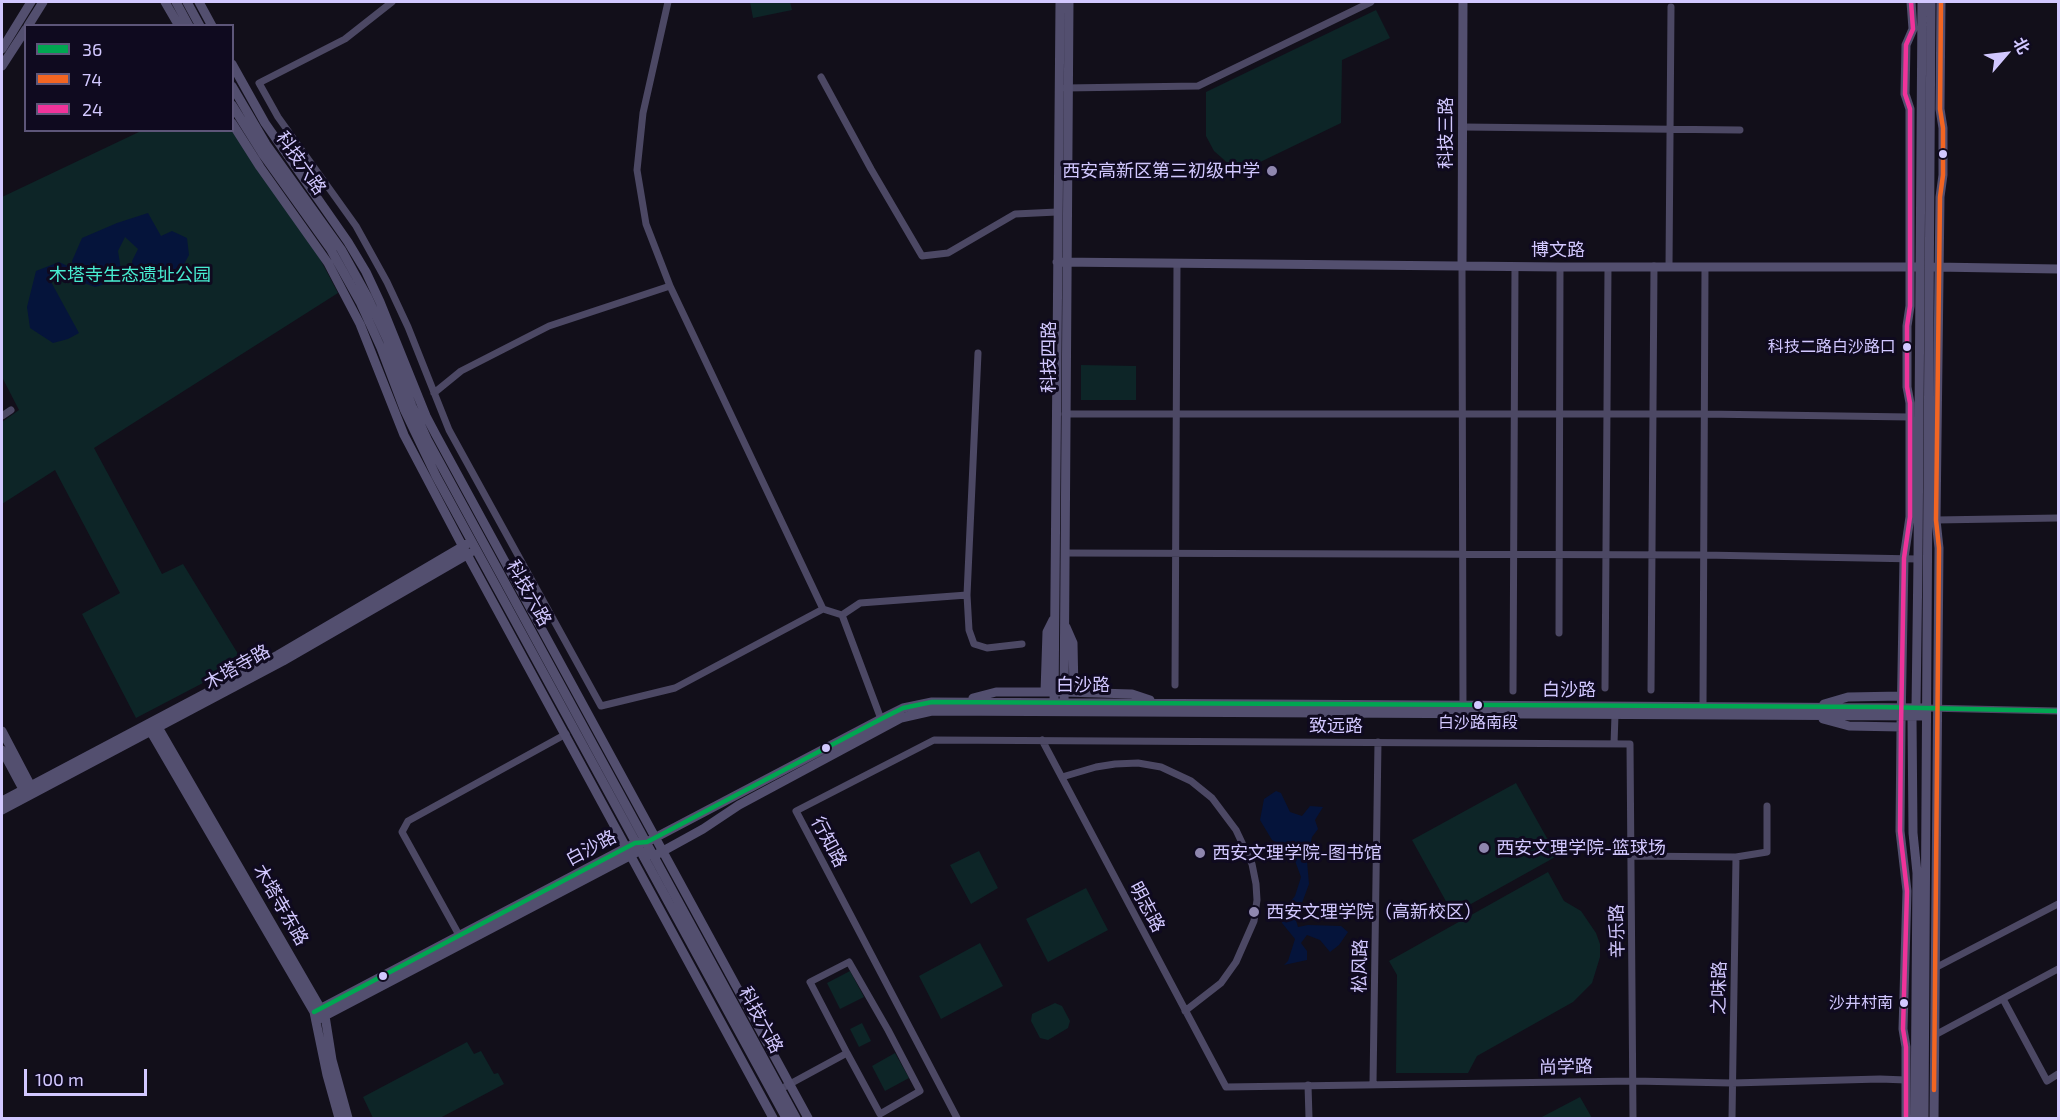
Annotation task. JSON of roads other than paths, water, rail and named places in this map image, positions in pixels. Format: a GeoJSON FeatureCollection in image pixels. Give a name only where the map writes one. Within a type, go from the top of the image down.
{"type":"FeatureCollection","features":[{"type":"Feature","properties":{"kind":"street"},"geometry":{"type":"LineString","coordinates":[[2,49],[30,2]]}},
{"type":"Feature","properties":{"kind":"street"},"geometry":{"type":"LineString","coordinates":[[29,24],[43,2]]}},
{"type":"Feature","properties":{"kind":"street"},"geometry":{"type":"LineString","coordinates":[[165,2],[178,24]]}},
{"type":"Feature","properties":{"kind":"street"},"geometry":{"type":"LineString","coordinates":[[176,2],[188,24]]}},
{"type":"Feature","properties":{"kind":"street"},"geometry":{"type":"LineString","coordinates":[[187,2],[199,24]]}},
{"type":"Feature","properties":{"kind":"street"},"geometry":{"type":"LineString","coordinates":[[199,2],[211,24]]}},
{"type":"Feature","properties":{"kind":"street"},"geometry":{"type":"LineString","coordinates":[[392,2],[345,39],[259,83],[278,117],[356,226],[387,282],[449,430],[601,706],[675,688],[823,609],[842,615]]}},
{"type":"Feature","properties":{"kind":"street"},"geometry":{"type":"LineString","coordinates":[[668,2],[643,113],[637,170],[646,224],[670,286],[823,609]]}},
{"type":"Feature","properties":{"kind":"street","name":"科技四路"},"geometry":{"type":"LineString","coordinates":[[1059,712],[1055,615],[1064,88],[1060,2]]}},
{"type":"Feature","properties":{"kind":"street","name":"科技四路"},"geometry":{"type":"LineString","coordinates":[[1059,695],[1064,624],[1065,414],[1058,213],[1069,2]]}},
{"type":"Feature","properties":{"kind":"street"},"geometry":{"type":"LineString","coordinates":[[1064,88],[1198,86],[1371,2]]}},
{"type":"Feature","properties":{"kind":"street","name":"科技三路"},"geometry":{"type":"LineString","coordinates":[[1462,266],[1463,2]]}},
{"type":"Feature","properties":{"kind":"street"},"geometry":{"type":"LineString","coordinates":[[1906,1119],[1906,1047],[1903,1017],[1907,891],[1900,831],[1904,558],[1910,517],[1910,403],[1906,387],[1907,326],[1910,306],[1911,109],[1905,94],[1906,45],[1913,29],[1911,2]]}},
{"type":"Feature","properties":{"kind":"street"},"geometry":{"type":"LineString","coordinates":[[1922,2],[1936,520],[1940,548],[1934,1119]]}},
{"type":"Feature","properties":{"kind":"street"},"geometry":{"type":"LineString","coordinates":[[1924,1119],[1931,2]]}},
{"type":"Feature","properties":{"kind":"street"},"geometry":{"type":"LineString","coordinates":[[1915,1119],[1917,873],[1913,833],[1914,712],[1930,267],[1943,165],[1943,128],[1940,109],[1941,2]]}},
{"type":"Feature","properties":{"kind":"street"},"geometry":{"type":"LineString","coordinates":[[1669,267],[1671,7]]}},
{"type":"Feature","properties":{"kind":"street"},"geometry":{"type":"LineString","coordinates":[[2,66],[24,32]]}},
{"type":"Feature","properties":{"kind":"street"},"geometry":{"type":"LineString","coordinates":[[234,68],[265,123],[348,242],[366,272],[436,435],[651,839],[663,851],[808,1119]]}},
{"type":"Feature","properties":{"kind":"street"},"geometry":{"type":"LineString","coordinates":[[821,77],[871,170],[922,256],[948,254],[1015,214],[1058,213]]}},
{"type":"Feature","properties":{"kind":"street","name":"科技六路"},"geometry":{"type":"LineString","coordinates":[[234,89],[266,144],[341,249],[367,296],[428,441],[633,849],[776,1092],[796,1119]]}},
{"type":"Feature","properties":{"kind":"street","name":"科技六路"},"geometry":{"type":"LineString","coordinates":[[234,108],[264,156],[332,250],[360,302],[415,434],[651,839],[654,856],[776,1092],[786,1119]]}},
{"type":"Feature","properties":{"kind":"street"},"geometry":{"type":"LineString","coordinates":[[234,126],[328,263],[360,324],[404,435],[566,734],[633,849],[773,1119]]}},
{"type":"Feature","properties":{"kind":"street"},"geometry":{"type":"LineString","coordinates":[[1463,127],[1740,130]]}},
{"type":"Feature","properties":{"kind":"street","name":"博文路"},"geometry":{"type":"LineString","coordinates":[[1061,262],[1560,267],[2058,268]]}},
{"type":"Feature","properties":{"kind":"street"},"geometry":{"type":"LineString","coordinates":[[1175,685],[1177,263]]}},
{"type":"Feature","properties":{"kind":"street"},"geometry":{"type":"LineString","coordinates":[[1462,266],[1463,710]]}},
{"type":"Feature","properties":{"kind":"street"},"geometry":{"type":"LineString","coordinates":[[1513,691],[1515,266]]}},
{"type":"Feature","properties":{"kind":"street"},"geometry":{"type":"LineString","coordinates":[[1559,633],[1560,267]]}},
{"type":"Feature","properties":{"kind":"street"},"geometry":{"type":"LineString","coordinates":[[1605,688],[1608,267]]}},
{"type":"Feature","properties":{"kind":"street"},"geometry":{"type":"LineString","coordinates":[[1651,690],[1654,267]]}},
{"type":"Feature","properties":{"kind":"street"},"geometry":{"type":"LineString","coordinates":[[1703,707],[1705,267]]}},
{"type":"Feature","properties":{"kind":"street"},"geometry":{"type":"LineString","coordinates":[[434,393],[461,370],[549,326],[670,286]]}},
{"type":"Feature","properties":{"kind":"street"},"geometry":{"type":"LineString","coordinates":[[978,353],[967,595],[969,630],[974,644],[987,648],[1022,644]]}},
{"type":"Feature","properties":{"kind":"street"},"geometry":{"type":"LineString","coordinates":[[2,416],[11,410]]}},
{"type":"Feature","properties":{"kind":"street"},"geometry":{"type":"LineString","coordinates":[[1065,414],[1463,413],[1910,417]]}},
{"type":"Feature","properties":{"kind":"street"},"geometry":{"type":"LineString","coordinates":[[1936,520],[2058,518]]}},
{"type":"Feature","properties":{"kind":"street","name":"木塔寺路"},"geometry":{"type":"LineString","coordinates":[[2,810],[29,791],[152,726],[283,661],[478,543]]}},
{"type":"Feature","properties":{"kind":"street"},"geometry":{"type":"LineString","coordinates":[[1065,553],[1918,558]]}},
{"type":"Feature","properties":{"kind":"street"},"geometry":{"type":"LineString","coordinates":[[842,615],[860,603],[967,595]]}},
{"type":"Feature","properties":{"kind":"street"},"geometry":{"type":"LineString","coordinates":[[842,615],[881,719]]}},
{"type":"Feature","properties":{"kind":"street","name":"白沙路"},"geometry":{"type":"LineString","coordinates":[[319,1014],[881,719],[903,708],[932,702],[1059,695],[1158,703],[1615,715],[1813,711]]}},
{"type":"Feature","properties":{"kind":"street"},"geometry":{"type":"LineString","coordinates":[[1813,711],[1848,697],[1901,696]]}},
{"type":"Feature","properties":{"kind":"street","name":"白沙路"},"geometry":{"type":"LineString","coordinates":[[319,1014],[459,936],[633,849],[654,856],[703,829],[739,804],[901,718],[932,711],[1703,707],[1926,712]]}},
{"type":"Feature","properties":{"kind":"street"},"geometry":{"type":"LineString","coordinates":[[1926,712],[1937,709],[2058,711]]}},
{"type":"Feature","properties":{"kind":"street"},"geometry":{"type":"LineString","coordinates":[[1813,711],[1849,726],[1901,727]]}},
{"type":"Feature","properties":{"kind":"street"},"geometry":{"type":"LineString","coordinates":[[1614,744],[1615,715]]}},
{"type":"Feature","properties":{"kind":"street","name":"木塔寺东路"},"geometry":{"type":"LineString","coordinates":[[152,726],[319,1014],[348,1119]]}},
{"type":"Feature","properties":{"kind":"street"},"geometry":{"type":"LineString","coordinates":[[2,731],[29,791]]}},
{"type":"Feature","properties":{"kind":"street"},"geometry":{"type":"LineString","coordinates":[[459,936],[402,832],[405,826],[408,821],[566,734]]}},
{"type":"Feature","properties":{"kind":"street","name":"行知路"},"geometry":{"type":"LineString","coordinates":[[957,1119],[796,812],[934,740],[1042,740]]}},
{"type":"Feature","properties":{"kind":"street","name":"致远路"},"geometry":{"type":"LineString","coordinates":[[1042,740],[1630,744]]}},
{"type":"Feature","properties":{"kind":"street","name":"明志路"},"geometry":{"type":"LineString","coordinates":[[1042,740],[1226,1087]]}},
{"type":"Feature","properties":{"kind":"street","name":"松风路"},"geometry":{"type":"LineString","coordinates":[[1373,1084],[1378,742]]}},
{"type":"Feature","properties":{"kind":"street","name":"辛乐路"},"geometry":{"type":"LineString","coordinates":[[1630,744],[1633,1119]]}},
{"type":"Feature","properties":{"kind":"street"},"geometry":{"type":"LineString","coordinates":[[2,750],[29,791]]}},
{"type":"Feature","properties":{"kind":"street"},"geometry":{"type":"LineString","coordinates":[[1062,777],[1115,764],[1138,763],[1161,767],[1191,781],[1212,798],[1236,830],[1252,864],[1257,900],[1254,921],[1236,962],[1221,984],[1185,1011]]}},
{"type":"Feature","properties":{"kind":"street","name":"木塔寺路"},"geometry":{"type":"LineString","coordinates":[[2,801],[29,791]]}},
{"type":"Feature","properties":{"kind":"street"},"geometry":{"type":"LineString","coordinates":[[1631,856],[1736,857],[1767,852],[1767,806]]}},
{"type":"Feature","properties":{"kind":"street","name":"之味路"},"geometry":{"type":"LineString","coordinates":[[1732,1119],[1736,857]]}},
{"type":"Feature","properties":{"kind":"street"},"geometry":{"type":"LineString","coordinates":[[1935,968],[2058,904]]}},
{"type":"Feature","properties":{"kind":"street"},"geometry":{"type":"LineString","coordinates":[[849,962],[888,1029],[920,1091],[880,1114],[847,1053],[810,982],[849,962]]}},
{"type":"Feature","properties":{"kind":"street"},"geometry":{"type":"LineString","coordinates":[[1935,1035],[2058,969]]}},
{"type":"Feature","properties":{"kind":"street"},"geometry":{"type":"LineString","coordinates":[[2003,999],[2047,1081],[2058,1074]]}},
{"type":"Feature","properties":{"kind":"street","name":"木塔寺东路"},"geometry":{"type":"LineString","coordinates":[[319,1014],[327,1075],[339,1119]]}},
{"type":"Feature","properties":{"kind":"street"},"geometry":{"type":"LineString","coordinates":[[776,1092],[847,1053]]}},
{"type":"Feature","properties":{"kind":"street","name":"尚学路"},"geometry":{"type":"LineString","coordinates":[[1226,1087],[1633,1081],[1732,1083],[1880,1078],[1906,1080]]}},
{"type":"Feature","properties":{"kind":"street"},"geometry":{"type":"LineString","coordinates":[[1308,1085],[1309,1119]]}},
{"type":"Feature","properties":{"kind":"water"},"geometry":{"type":"Polygon","coordinates":[[[148,213],[161,236],[172,231],[187,238],[189,255],[181,270],[151,285],[136,285],[132,277],[132,261],[138,249],[125,237],[118,251],[121,270],[115,281],[95,287],[79,281],[67,268],[58,269],[50,280],[79,333],[53,343],[30,328],[27,307],[36,271],[59,262],[74,269],[72,261],[82,238],[148,213]]]}},
{"type":"Feature","properties":{"kind":"water"},"geometry":{"type":"Polygon","coordinates":[[[1276,791],[1281,793],[1290,812],[1302,816],[1310,806],[1323,807],[1315,820],[1318,829],[1312,837],[1307,861],[1309,884],[1302,903],[1294,914],[1298,927],[1341,926],[1348,932],[1339,945],[1330,952],[1320,940],[1307,935],[1301,943],[1307,951],[1307,960],[1284,965],[1288,961],[1295,939],[1282,923],[1282,912],[1295,896],[1301,877],[1291,850],[1272,840],[1260,820],[1264,799],[1276,791]]]}},
{"type":"Feature","properties":{"kind":"place","name":"西安高新区第三初级中学"},"geometry":{"type":"Point","coordinates":[1272,171]}},
{"type":"Feature","properties":{"kind":"place","name":"科技二路白沙路口"},"geometry":{"type":"Point","coordinates":[1907,347]}},
{"type":"Feature","properties":{"kind":"place","name":"白沙路南段"},"geometry":{"type":"Point","coordinates":[1478,705]}},
{"type":"Feature","properties":{"kind":"place","name":"西安文理学院-篮球场"},"geometry":{"type":"Point","coordinates":[1484,848]}},
{"type":"Feature","properties":{"kind":"place","name":"西安文理学院-图书馆"},"geometry":{"type":"Point","coordinates":[1200,853]}},
{"type":"Feature","properties":{"kind":"place","name":"西安文理学院（高新校区）"},"geometry":{"type":"Point","coordinates":[1254,912]}},
{"type":"Feature","properties":{"kind":"place","name":"沙井村南"},"geometry":{"type":"Point","coordinates":[1904,1003]}},
{"type":"Feature","properties":{"kind":"park label","name":"木塔寺生态遗址公园"},"geometry":{"type":"Point","coordinates":[130,275]}}]}
